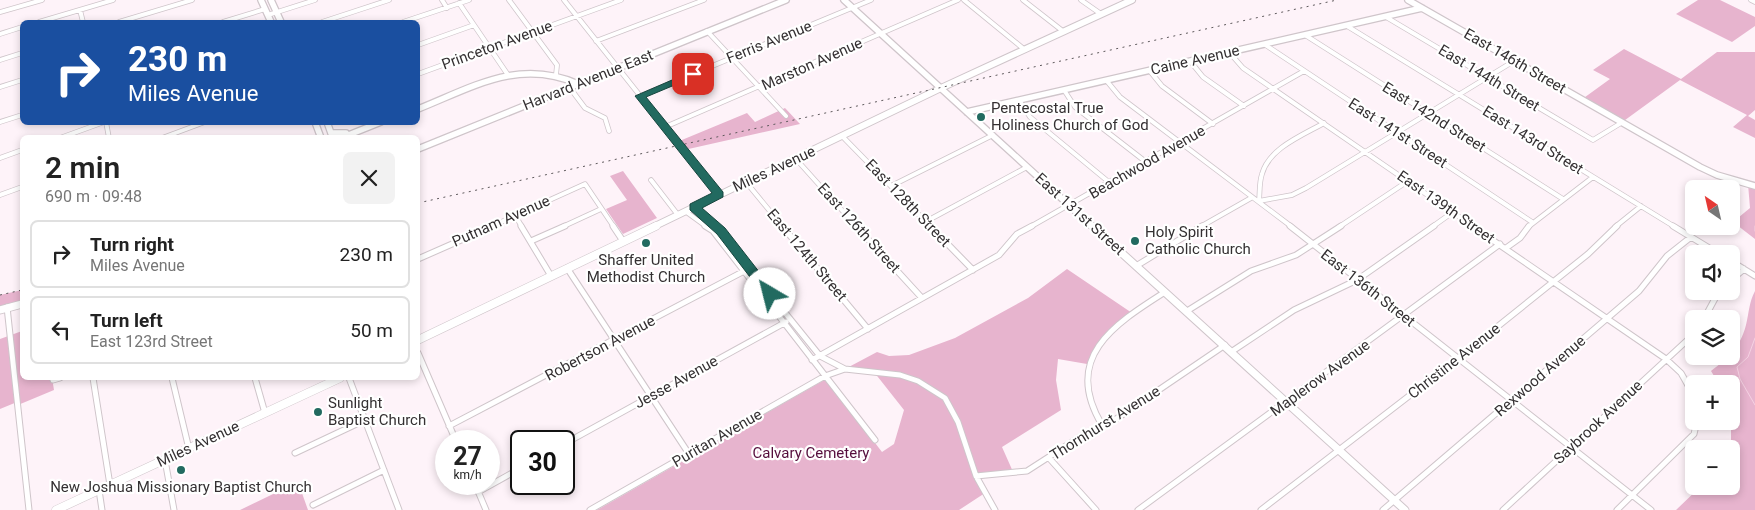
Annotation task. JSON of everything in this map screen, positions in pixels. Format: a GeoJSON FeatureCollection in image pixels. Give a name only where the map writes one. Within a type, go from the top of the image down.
{"type":"FeatureCollection","features":[{"type":"Feature","properties":{"kind":"main road","name":"Miles Avenue"},"geometry":{"type":"LineString","coordinates":[[420,339],[941,88],[1132,0]]}},
{"type":"Feature","properties":{"kind":"main road","name":"Miles Avenue"},"geometry":{"type":"LineString","coordinates":[[56,510],[336,380]]}},
{"type":"Feature","properties":{"kind":"street"},"geometry":{"type":"LineString","coordinates":[[0,12],[42,0]]}},
{"type":"Feature","properties":{"kind":"street"},"geometry":{"type":"LineString","coordinates":[[46,20],[113,0]]}},
{"type":"Feature","properties":{"kind":"street"},"geometry":{"type":"LineString","coordinates":[[126,20],[192,0]]}},
{"type":"Feature","properties":{"kind":"street"},"geometry":{"type":"LineString","coordinates":[[261,0],[270,20]]}},
{"type":"Feature","properties":{"kind":"street"},"geometry":{"type":"LineString","coordinates":[[271,0],[280,20]]}},
{"type":"Feature","properties":{"kind":"street"},"geometry":{"type":"LineString","coordinates":[[268,15],[315,0]]}},
{"type":"Feature","properties":{"kind":"street"},"geometry":{"type":"LineString","coordinates":[[328,20],[389,0]]}},
{"type":"Feature","properties":{"kind":"street"},"geometry":{"type":"LineString","coordinates":[[442,0],[447,8]]}},
{"type":"Feature","properties":{"kind":"street"},"geometry":{"type":"LineString","coordinates":[[409,20],[470,0]]}},
{"type":"Feature","properties":{"kind":"street"},"geometry":{"type":"LineString","coordinates":[[510,0],[556,65],[556,75]]}},
{"type":"Feature","properties":{"kind":"street"},"geometry":{"type":"LineString","coordinates":[[564,0],[720,195]]}},
{"type":"Feature","properties":{"kind":"street","name":"Princeton Avenue"},"geometry":{"type":"LineString","coordinates":[[420,73],[621,0]]}},
{"type":"Feature","properties":{"kind":"street"},"geometry":{"type":"LineString","coordinates":[[596,41],[704,0]]}},
{"type":"Feature","properties":{"kind":"street","name":"Harvard Avenue East"},"geometry":{"type":"LineString","coordinates":[[420,147],[786,0]]}},
{"type":"Feature","properties":{"kind":"street","name":"East 131st Street"},"geometry":{"type":"LineString","coordinates":[[844,0],[1405,510]]}},
{"type":"Feature","properties":{"kind":"street","name":"Ferris Avenue"},"geometry":{"type":"LineString","coordinates":[[640,96],[872,0]]}},
{"type":"Feature","properties":{"kind":"street","name":"Marston Avenue"},"geometry":{"type":"LineString","coordinates":[[665,127],[958,0]]}},
{"type":"Feature","properties":{"kind":"street"},"geometry":{"type":"LineString","coordinates":[[964,0],[1025,50]]}},
{"type":"Feature","properties":{"kind":"street"},"geometry":{"type":"LineString","coordinates":[[1023,0],[1064,32]]}},
{"type":"Feature","properties":{"kind":"street"},"geometry":{"type":"LineString","coordinates":[[1081,0],[1101,14]]}},
{"type":"Feature","properties":{"kind":"street","name":"East 146th Street"},"geometry":{"type":"LineString","coordinates":[[1408,0],[1621,123],[1717,175],[1755,186]]}},
{"type":"Feature","properties":{"kind":"street"},"geometry":{"type":"LineString","coordinates":[[1751,0],[1755,2]]}},
{"type":"Feature","properties":{"kind":"street"},"geometry":{"type":"LineString","coordinates":[[460,4],[508,74]]}},
{"type":"Feature","properties":{"kind":"street","name":"Caine Avenue"},"geometry":{"type":"LineString","coordinates":[[968,112],[1422,8]]}},
{"type":"Feature","properties":{"kind":"street"},"geometry":{"type":"LineString","coordinates":[[229,20],[265,9]]}},
{"type":"Feature","properties":{"kind":"street"},"geometry":{"type":"LineString","coordinates":[[80,10],[82,20]]}},
{"type":"Feature","properties":{"kind":"street","name":"East 144th Street"},"geometry":{"type":"LineString","coordinates":[[1386,17],[1593,140],[1621,123]]}},
{"type":"Feature","properties":{"kind":"street"},"geometry":{"type":"LineString","coordinates":[[420,43],[474,25]]}},
{"type":"Feature","properties":{"kind":"street","name":"East 143rd Street"},"geometry":{"type":"LineString","coordinates":[[1347,26],[1704,245]]}},
{"type":"Feature","properties":{"kind":"street"},"geometry":{"type":"LineString","coordinates":[[0,34],[20,28]]}},
{"type":"Feature","properties":{"kind":"street"},"geometry":{"type":"LineString","coordinates":[[707,31],[786,116]]}},
{"type":"Feature","properties":{"kind":"street","name":"East 142nd Street"},"geometry":{"type":"LineString","coordinates":[[1305,35],[1563,199]]}},
{"type":"Feature","properties":{"kind":"street","name":"East 141st Street"},"geometry":{"type":"LineString","coordinates":[[1264,44],[1532,222]]}},
{"type":"Feature","properties":{"kind":"street","name":"East 139th Street"},"geometry":{"type":"LineString","coordinates":[[1229,52],[1244,68],[1666,359],[1685,381]]}},
{"type":"Feature","properties":{"kind":"street"},"geometry":{"type":"LineString","coordinates":[[0,60],[20,54]]}},
{"type":"Feature","properties":{"kind":"street"},"geometry":{"type":"LineString","coordinates":[[1190,61],[1203,77],[1244,106]]}},
{"type":"Feature","properties":{"kind":"street"},"geometry":{"type":"LineString","coordinates":[[1324,123],[1280,149],[1270,160],[1264,170],[1259,201],[1284,197],[1306,188],[1514,61]]}},
{"type":"Feature","properties":{"kind":"street"},"geometry":{"type":"LineString","coordinates":[[1149,70],[1162,86],[1213,124]]}},
{"type":"Feature","properties":{"kind":"street","name":"Beachwood Avenue"},"geometry":{"type":"LineString","coordinates":[[812,360],[999,255],[1017,234],[1070,206],[1304,71]]}},
{"type":"Feature","properties":{"kind":"street"},"geometry":{"type":"LineString","coordinates":[[420,108],[508,74],[534,72],[556,75],[578,84]]}},
{"type":"Feature","properties":{"kind":"street","name":"East 136th Street"},"geometry":{"type":"LineString","coordinates":[[1106,80],[1120,97],[1251,198],[1259,201],[1312,245],[1650,510]]}},
{"type":"Feature","properties":{"kind":"street"},"geometry":{"type":"LineString","coordinates":[[0,87],[20,81]]}},
{"type":"Feature","properties":{"kind":"street"},"geometry":{"type":"LineString","coordinates":[[570,88],[587,110],[601,114],[608,122],[609,131]]}},
{"type":"Feature","properties":{"kind":"street"},"geometry":{"type":"LineString","coordinates":[[1064,90],[1075,107],[1146,162]]}},
{"type":"Feature","properties":{"kind":"street"},"geometry":{"type":"LineString","coordinates":[[1019,100],[1030,117],[1110,183]]}},
{"type":"Feature","properties":{"kind":"street"},"geometry":{"type":"LineString","coordinates":[[0,122],[20,116]]}},
{"type":"Feature","properties":{"kind":"street"},"geometry":{"type":"LineString","coordinates":[[68,135],[97,125]]}},
{"type":"Feature","properties":{"kind":"street"},"geometry":{"type":"LineString","coordinates":[[170,135],[197,125]]}},
{"type":"Feature","properties":{"kind":"street"},"geometry":{"type":"LineString","coordinates":[[348,135],[373,125]]}},
{"type":"Feature","properties":{"kind":"street"},"geometry":{"type":"LineString","coordinates":[[332,135],[357,131]]}},
{"type":"Feature","properties":{"kind":"street"},"geometry":{"type":"LineString","coordinates":[[892,186],[993,135]]}},
{"type":"Feature","properties":{"kind":"street","name":"East 128th Street"},"geometry":{"type":"LineString","coordinates":[[843,136],[972,270]]}},
{"type":"Feature","properties":{"kind":"street"},"geometry":{"type":"LineString","coordinates":[[0,158],[20,151]]}},
{"type":"Feature","properties":{"kind":"street","name":"East 126th Street"},"geometry":{"type":"LineString","coordinates":[[796,159],[922,298]]}},
{"type":"Feature","properties":{"kind":"street"},"geometry":{"type":"LineString","coordinates":[[925,222],[1027,166]]}},
{"type":"Feature","properties":{"kind":"street"},"geometry":{"type":"LineString","coordinates":[[1506,248],[1520,238],[1532,222],[1593,177]]}},
{"type":"Feature","properties":{"kind":"street"},"geometry":{"type":"LineString","coordinates":[[652,180],[678,215]]}},
{"type":"Feature","properties":{"kind":"street"},"geometry":{"type":"LineString","coordinates":[[1187,311],[1251,271],[1296,255],[1408,181]]}},
{"type":"Feature","properties":{"kind":"street","name":"East 124th Street"},"geometry":{"type":"LineString","coordinates":[[746,182],[868,329]]}},
{"type":"Feature","properties":{"kind":"street","name":"Putnam Avenue"},"geometry":{"type":"LineString","coordinates":[[420,257],[585,184],[601,209]]}},
{"type":"Feature","properties":{"kind":"street"},"geometry":{"type":"LineString","coordinates":[[0,195],[20,188]]}},
{"type":"Feature","properties":{"kind":"street"},"geometry":{"type":"LineString","coordinates":[[1136,266],[1228,209],[1251,198]]}},
{"type":"Feature","properties":{"kind":"street","name":"Christine Avenue"},"geometry":{"type":"LineString","coordinates":[[1261,510],[1458,359],[1588,254],[1605,235],[1641,206]]}},
{"type":"Feature","properties":{"kind":"street"},"geometry":{"type":"LineString","coordinates":[[694,207],[717,226],[820,356],[845,369],[900,374],[918,380],[945,398],[958,422],[976,476],[995,510]]}},
{"type":"Feature","properties":{"kind":"street"},"geometry":{"type":"LineString","coordinates":[[531,241],[601,209],[623,241]]}},
{"type":"Feature","properties":{"kind":"street"},"geometry":{"type":"LineString","coordinates":[[686,211],[713,231],[876,440]]}},
{"type":"Feature","properties":{"kind":"street"},"geometry":{"type":"LineString","coordinates":[[1231,352],[1294,310],[1341,290],[1357,280],[1453,212]]}},
{"type":"Feature","properties":{"kind":"street"},"geometry":{"type":"LineString","coordinates":[[515,214],[551,276]]}},
{"type":"Feature","properties":{"kind":"street","name":"Rexwood Avenue"},"geometry":{"type":"LineString","coordinates":[[1383,510],[1639,291],[1667,256],[1691,237]]}},
{"type":"Feature","properties":{"kind":"street","name":"Maplerow Avenue"},"geometry":{"type":"LineString","coordinates":[[1138,510],[1404,317],[1500,244]]}},
{"type":"Feature","properties":{"kind":"street"},"geometry":{"type":"LineString","coordinates":[[1740,267],[1755,276]]}},
{"type":"Feature","properties":{"kind":"street"},"geometry":{"type":"LineString","coordinates":[[567,268],[690,454]]}},
{"type":"Feature","properties":{"kind":"street","name":"Robertson Avenue"},"geometry":{"type":"LineString","coordinates":[[449,426],[750,268]]}},
{"type":"Feature","properties":{"kind":"street"},"geometry":{"type":"LineString","coordinates":[[1740,272],[1744,269]]}},
{"type":"Feature","properties":{"kind":"street"},"geometry":{"type":"LineString","coordinates":[[1102,425],[1090,402],[1086,384],[1087,364],[1104,338],[1122,320],[1165,292]]}},
{"type":"Feature","properties":{"kind":"street"},"geometry":{"type":"LineString","coordinates":[[20,305],[4,309],[29,510]]}},
{"type":"Feature","properties":{"kind":"street","name":"Jesse Avenue"},"geometry":{"type":"LineString","coordinates":[[575,438],[790,320]]}},
{"type":"Feature","properties":{"kind":"street","name":"Saybrook Avenue"},"geometry":{"type":"LineString","coordinates":[[1503,510],[1685,342]]}},
{"type":"Feature","properties":{"kind":"street","name":"Thornhurst Avenue"},"geometry":{"type":"LineString","coordinates":[[976,476],[1020,473],[1050,458],[1086,433],[1116,420],[1225,346]]}},
{"type":"Feature","properties":{"kind":"street"},"geometry":{"type":"LineString","coordinates":[[420,359],[451,430]]}},
{"type":"Feature","properties":{"kind":"street","name":"Puritan Avenue"},"geometry":{"type":"LineString","coordinates":[[590,510],[825,376],[845,369]]}},
{"type":"Feature","properties":{"kind":"street"},"geometry":{"type":"LineString","coordinates":[[92,380],[110,485]]}},
{"type":"Feature","properties":{"kind":"street"},"geometry":{"type":"LineString","coordinates":[[172,380],[189,448]]}},
{"type":"Feature","properties":{"kind":"street"},"geometry":{"type":"LineString","coordinates":[[256,380],[265,413]]}},
{"type":"Feature","properties":{"kind":"street"},"geometry":{"type":"LineString","coordinates":[[350,380],[398,510]]}},
{"type":"Feature","properties":{"kind":"street"},"geometry":{"type":"LineString","coordinates":[[295,453],[365,420]]}},
{"type":"Feature","properties":{"kind":"street"},"geometry":{"type":"LineString","coordinates":[[1617,510],[1694,434],[1695,430]]}},
{"type":"Feature","properties":{"kind":"street"},"geometry":{"type":"LineString","coordinates":[[1050,458],[1096,510]]}},
{"type":"Feature","properties":{"kind":"street"},"geometry":{"type":"LineString","coordinates":[[164,460],[174,510]]}},
{"type":"Feature","properties":{"kind":"street"},"geometry":{"type":"LineString","coordinates":[[313,505],[384,470]]}},
{"type":"Feature","properties":{"kind":"street"},"geometry":{"type":"LineString","coordinates":[[99,490],[102,510]]}},
{"type":"Feature","properties":{"kind":"street"},"geometry":{"type":"LineString","coordinates":[[479,495],[486,510]]}},
{"type":"Feature","properties":{"kind":"green space"},"geometry":{"type":"Polygon","coordinates":[[[1698,0],[1720,0],[1755,17],[1755,26],[1732,42],[1676,14],[1698,0]]]}},
{"type":"Feature","properties":{"kind":"green space"},"geometry":{"type":"Polygon","coordinates":[[[1624,49],[1681,79],[1717,52],[1755,52],[1755,110],[1748,116],[1755,120],[1755,138],[1733,127],[1747,115],[1680,80],[1621,123],[1581,100],[1610,79],[1593,70],[1624,49]]]}},
{"type":"Feature","properties":{"kind":"green space"},"geometry":{"type":"Polygon","coordinates":[[[785,108],[800,124],[684,150],[677,142],[747,113],[755,122],[785,108]]]}},
{"type":"Feature","properties":{"kind":"green space"},"geometry":{"type":"Polygon","coordinates":[[[623,171],[657,218],[623,234],[606,209],[627,200],[610,176],[623,171]]]}},
{"type":"Feature","properties":{"kind":"green space"},"geometry":{"type":"Polygon","coordinates":[[[1748,184],[1755,186],[1755,239],[1740,227],[1740,216],[1750,208],[1748,184]]]}},
{"type":"Feature","properties":{"kind":"green space","name":"Calvary Cemetery"},"geometry":{"type":"Polygon","coordinates":[[[1067,269],[1132,313],[1095,350],[1087,364],[1058,359],[1056,380],[1061,410],[1002,447],[1014,474],[977,476],[985,493],[959,510],[597,510],[826,379],[882,452],[894,444],[904,410],[874,372],[845,369],[877,352],[889,356],[909,355],[955,338],[1028,298],[1067,269]]]}},
{"type":"Feature","properties":{"kind":"green space"},"geometry":{"type":"Polygon","coordinates":[[[20,290],[20,305],[0,310],[0,295],[20,290]]]}},
{"type":"Feature","properties":{"kind":"green space"},"geometry":{"type":"Polygon","coordinates":[[[1755,291],[1755,510],[1676,510],[1692,495],[1740,495],[1740,440],[1731,440],[1731,430],[1740,430],[1740,375],[1713,375],[1711,371],[1718,365],[1740,365],[1740,340],[1746,325],[1755,291]]]}},
{"type":"Feature","properties":{"kind":"green space"},"geometry":{"type":"Polygon","coordinates":[[[20,332],[20,380],[52,380],[54,390],[18,405],[17,402],[0,409],[0,339],[20,332]]]}},
{"type":"Feature","properties":{"kind":"green space"},"geometry":{"type":"Polygon","coordinates":[[[298,482],[308,510],[240,510],[298,482]]]}},
{"type":"Feature","properties":{"kind":"waterway"},"geometry":{"type":"LineString","coordinates":[[1755,226],[1755,231]]}},
{"type":"Feature","properties":{"kind":"waterway"},"geometry":{"type":"LineString","coordinates":[[1755,338],[1748,357],[1737,367],[1740,379],[1755,405]]}},
{"type":"Feature","properties":{"kind":"railway"},"geometry":{"type":"LineString","coordinates":[[420,203],[1337,0]]}},
{"type":"Feature","properties":{"kind":"railway"},"geometry":{"type":"LineString","coordinates":[[0,295],[20,290]]}},
{"type":"Feature","properties":{"kind":"place","name":"Pentecostal True Holiness Church of God"},"geometry":{"type":"Point","coordinates":[981,117]}},
{"type":"Feature","properties":{"kind":"place","name":"Holy Spirit Catholic Church"},"geometry":{"type":"Point","coordinates":[1135,241]}},
{"type":"Feature","properties":{"kind":"place","name":"Shaffer United Methodist Church"},"geometry":{"type":"Point","coordinates":[646,243]}},
{"type":"Feature","properties":{"kind":"place","name":"Sunlight Baptist Church"},"geometry":{"type":"Point","coordinates":[318,412]}},
{"type":"Feature","properties":{"kind":"place","name":"New Joshua Missionary Baptist Church"},"geometry":{"type":"Point","coordinates":[181,470]}},
{"type":"Feature","properties":{"kind":"route"},"geometry":{"type":"LineString","coordinates":[[693,74],[640,96],[720,195],[694,207],[717,226],[770,294]]}}]}
